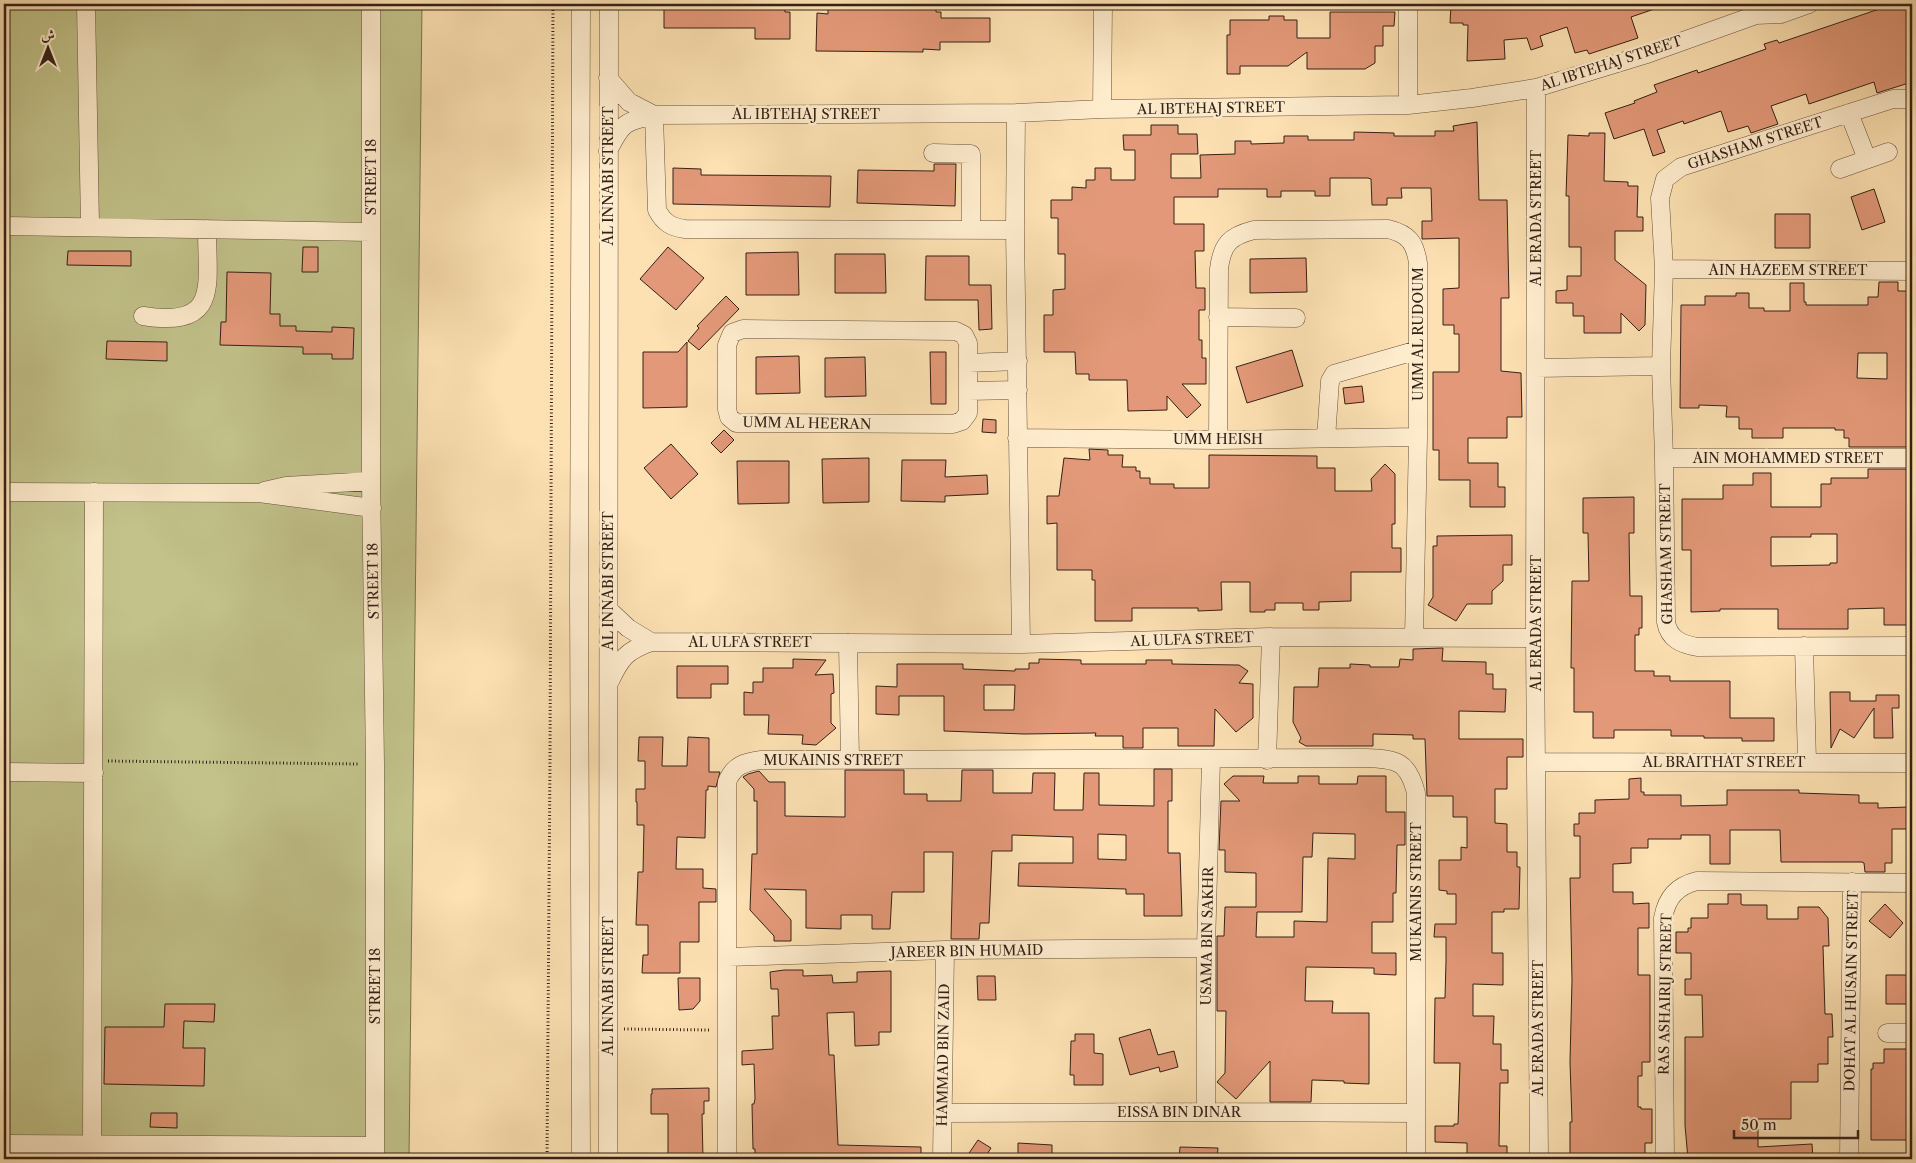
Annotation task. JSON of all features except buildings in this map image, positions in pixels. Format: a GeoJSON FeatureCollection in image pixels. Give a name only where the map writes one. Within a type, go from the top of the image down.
{"type":"FeatureCollection","features":[{"type":"Feature","properties":{"kind":"street"},"geometry":{"type":"LineString","coordinates":[[86,4],[90,226]]}},
{"type":"Feature","properties":{"kind":"street","name":"STREET 18"},"geometry":{"type":"LineString","coordinates":[[371,4],[371,481],[375,764],[375,1152]]}},
{"type":"Feature","properties":{"kind":"street","name":"AL INNABI STREET"},"geometry":{"type":"LineString","coordinates":[[581,4],[579,575],[581,1159]]}},
{"type":"Feature","properties":{"kind":"street","name":"AL INNABI STREET"},"geometry":{"type":"LineString","coordinates":[[608,1159],[609,4]]}},
{"type":"Feature","properties":{"kind":"street"},"geometry":{"type":"LineString","coordinates":[[1102,109],[1103,4]]}},
{"type":"Feature","properties":{"kind":"street"},"geometry":{"type":"LineString","coordinates":[[1408,4],[1408,104]]}},
{"type":"Feature","properties":{"kind":"street","name":"AL IBTEHAJ STREET"},"geometry":{"type":"LineString","coordinates":[[608,151],[622,126],[654,115],[1016,113],[1102,109],[1408,104],[1472,98],[1536,88],[1644,55],[1756,15],[1771,4]]}},
{"type":"Feature","properties":{"kind":"street","name":"AL IBTEHAJ STREET"},"geometry":{"type":"LineString","coordinates":[[1756,15],[1781,14],[1809,4]]}},
{"type":"Feature","properties":{"kind":"street","name":"AL IBTEHAJ STREET"},"geometry":{"type":"LineString","coordinates":[[608,78],[630,102],[654,115]]}},
{"type":"Feature","properties":{"kind":"street","name":"AL ERADA STREET"},"geometry":{"type":"LineString","coordinates":[[1536,88],[1535,638],[1539,1159]]}},
{"type":"Feature","properties":{"kind":"street","name":"GHASHAM STREET"},"geometry":{"type":"LineString","coordinates":[[1912,99],[1893,99],[1681,167],[1665,179],[1660,198],[1664,269],[1661,366],[1666,622],[1668,632],[1674,639],[1686,645],[1697,646],[1912,646]]}},
{"type":"Feature","properties":{"kind":"street"},"geometry":{"type":"LineString","coordinates":[[1016,113],[1015,230],[1021,644]]}},
{"type":"Feature","properties":{"kind":"street"},"geometry":{"type":"LineString","coordinates":[[1849,113],[1867,159]]}},
{"type":"Feature","properties":{"kind":"street"},"geometry":{"type":"LineString","coordinates":[[654,115],[657,210],[663,220],[673,227],[685,229],[1015,230]]}},
{"type":"Feature","properties":{"kind":"street"},"geometry":{"type":"LineString","coordinates":[[1840,169],[1888,152]]}},
{"type":"Feature","properties":{"kind":"street"},"geometry":{"type":"LineString","coordinates":[[933,153],[971,154],[971,230]]}},
{"type":"Feature","properties":{"kind":"street"},"geometry":{"type":"LineString","coordinates":[[4,226],[371,232]]}},
{"type":"Feature","properties":{"kind":"street"},"geometry":{"type":"LineString","coordinates":[[143,316],[164,319],[183,318],[196,312],[205,299],[208,280],[207,229]]}},
{"type":"Feature","properties":{"kind":"street","name":"UMM AL RUDOUM"},"geometry":{"type":"LineString","coordinates":[[1218,440],[1219,269],[1220,254],[1226,244],[1239,234],[1254,230],[1388,229],[1400,232],[1410,240],[1416,249],[1418,263],[1418,437],[1414,638]]}},
{"type":"Feature","properties":{"kind":"street","name":"AIN HAZEEM STREET"},"geometry":{"type":"LineString","coordinates":[[1664,269],[1912,271]]}},
{"type":"Feature","properties":{"kind":"street"},"geometry":{"type":"LineString","coordinates":[[1218,317],[1296,318]]}},
{"type":"Feature","properties":{"kind":"street","name":"UMM AL HEERAN"},"geometry":{"type":"LineString","coordinates":[[743,329],[956,331],[964,335],[968,343],[968,363],[968,413],[962,421],[953,424],[736,423],[729,417],[726,409],[726,345],[732,333],[743,329]]}},
{"type":"Feature","properties":{"kind":"street"},"geometry":{"type":"LineString","coordinates":[[1326,438],[1330,381],[1334,374],[1418,350]]}},
{"type":"Feature","properties":{"kind":"street"},"geometry":{"type":"LineString","coordinates":[[968,363],[1018,361]]}},
{"type":"Feature","properties":{"kind":"street"},"geometry":{"type":"LineString","coordinates":[[1536,368],[1661,366]]}},
{"type":"Feature","properties":{"kind":"street"},"geometry":{"type":"LineString","coordinates":[[968,391],[1018,390]]}},
{"type":"Feature","properties":{"kind":"street","name":"UMM HEISH"},"geometry":{"type":"LineString","coordinates":[[1018,438],[1218,440],[1418,437]]}},
{"type":"Feature","properties":{"kind":"street","name":"AIN MOHAMMED STREET"},"geometry":{"type":"LineString","coordinates":[[1664,458],[1912,458]]}},
{"type":"Feature","properties":{"kind":"street"},"geometry":{"type":"LineString","coordinates":[[259,493],[286,486],[371,481]]}},
{"type":"Feature","properties":{"kind":"street"},"geometry":{"type":"LineString","coordinates":[[4,492],[259,493],[372,508]]}},
{"type":"Feature","properties":{"kind":"street"},"geometry":{"type":"LineString","coordinates":[[92,1145],[94,492]]}},
{"type":"Feature","properties":{"kind":"street"},"geometry":{"type":"LineString","coordinates":[[609,610],[628,628],[651,642]]}},
{"type":"Feature","properties":{"kind":"street"},"geometry":{"type":"LineString","coordinates":[[1267,760],[1271,637]]}},
{"type":"Feature","properties":{"kind":"street","name":"AL ULFA STREET"},"geometry":{"type":"LineString","coordinates":[[608,685],[626,654],[632,649],[651,642],[1021,644],[1271,637],[1535,638]]}},
{"type":"Feature","properties":{"kind":"street"},"geometry":{"type":"LineString","coordinates":[[848,643],[850,760]]}},
{"type":"Feature","properties":{"kind":"street"},"geometry":{"type":"LineString","coordinates":[[1804,646],[1807,762]]}},
{"type":"Feature","properties":{"kind":"street","name":"MUKAINIS STREET"},"geometry":{"type":"LineString","coordinates":[[727,1159],[727,782],[731,772],[739,765],[755,761],[850,760],[1385,759],[1402,765],[1412,776],[1416,793],[1416,1159]]}},
{"type":"Feature","properties":{"kind":"street","name":"USAMA BIN SAKHR"},"geometry":{"type":"LineString","coordinates":[[1206,1112],[1206,948],[1211,760]]}},
{"type":"Feature","properties":{"kind":"street","name":"AL BRAITHAT STREET"},"geometry":{"type":"LineString","coordinates":[[1536,762],[1912,763]]}},
{"type":"Feature","properties":{"kind":"street"},"geometry":{"type":"LineString","coordinates":[[4,772],[94,767]]}},
{"type":"Feature","properties":{"kind":"street","name":"RAS ASHAIRIJ STREET"},"geometry":{"type":"LineString","coordinates":[[1665,1159],[1663,918],[1665,907],[1677,889],[1697,880],[1912,883]]}},
{"type":"Feature","properties":{"kind":"street","name":"DOHAT AL HUSAIN STREET"},"geometry":{"type":"LineString","coordinates":[[1849,1159],[1852,882]]}},
{"type":"Feature","properties":{"kind":"street","name":"JAREER BIN HUMAID"},"geometry":{"type":"LineString","coordinates":[[728,957],[944,950],[1206,948]]}},
{"type":"Feature","properties":{"kind":"street","name":"HAMMAD BIN ZAID"},"geometry":{"type":"LineString","coordinates":[[942,1159],[944,950]]}},
{"type":"Feature","properties":{"kind":"street"},"geometry":{"type":"LineString","coordinates":[[1887,1033],[1912,1033]]}},
{"type":"Feature","properties":{"kind":"street","name":"EISSA BIN DINAR"},"geometry":{"type":"LineString","coordinates":[[942,1114],[1416,1113]]}},
{"type":"Feature","properties":{"kind":"street"},"geometry":{"type":"LineString","coordinates":[[4,1144],[375,1152]]}},
{"type":"Feature","properties":{"kind":"path"},"geometry":{"type":"LineString","coordinates":[[547,1159],[553,4]]}},
{"type":"Feature","properties":{"kind":"path"},"geometry":{"type":"LineString","coordinates":[[94,767],[375,764]]}},
{"type":"Feature","properties":{"kind":"path"},"geometry":{"type":"LineString","coordinates":[[608,1028],[726,1030]]}},
{"type":"Feature","properties":{"kind":"green space"},"geometry":{"type":"Polygon","coordinates":[[[4,4],[422,4],[409,1159],[4,1159],[4,4]]]}}]}
